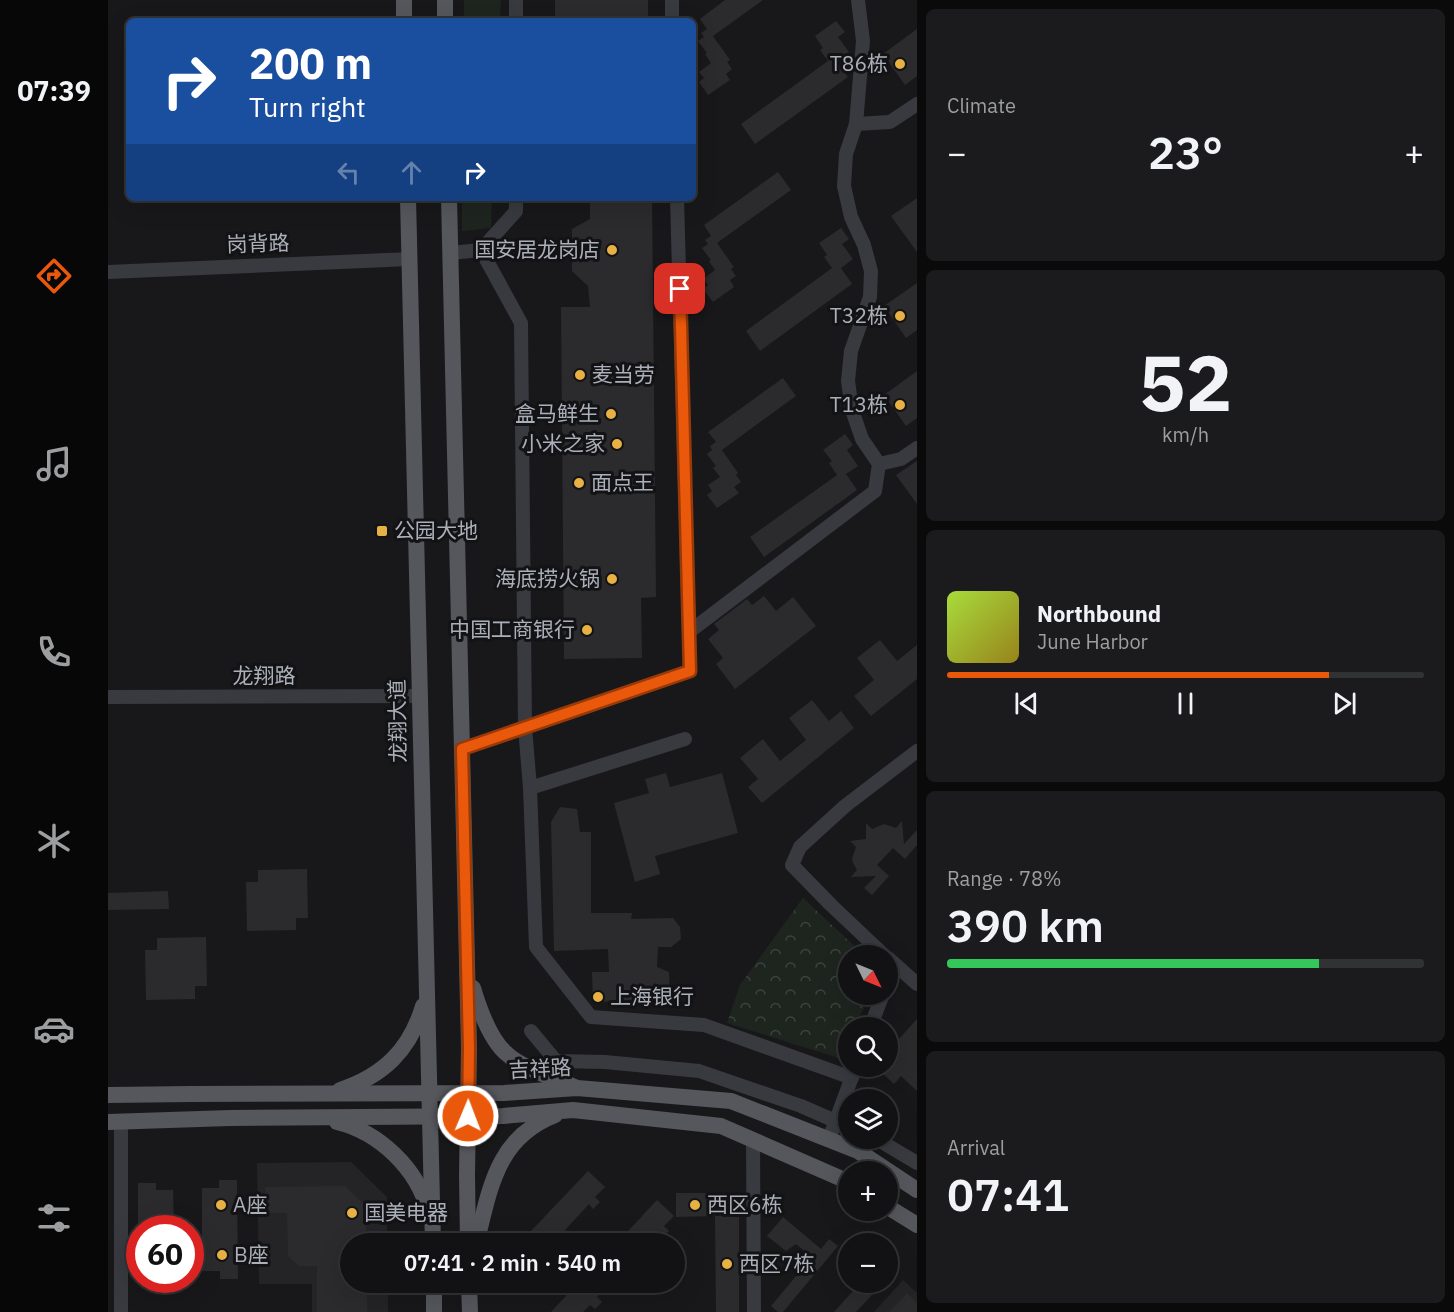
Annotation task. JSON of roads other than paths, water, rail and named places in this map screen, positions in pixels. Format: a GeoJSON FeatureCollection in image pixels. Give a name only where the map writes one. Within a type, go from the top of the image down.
{"type":"FeatureCollection","features":[{"type":"Feature","properties":{"kind":"main road"},"geometry":{"type":"LineString","coordinates":[[404,0],[404,18]]}},
{"type":"Feature","properties":{"kind":"main road"},"geometry":{"type":"LineString","coordinates":[[444,0],[445,18]]}},
{"type":"Feature","properties":{"kind":"main road","name":"龙翔大道"},"geometry":{"type":"LineString","coordinates":[[408,201],[433,1233]]}},
{"type":"Feature","properties":{"kind":"main road"},"geometry":{"type":"LineString","coordinates":[[449,201],[467,967],[468,1233]]}},
{"type":"Feature","properties":{"kind":"main road"},"geometry":{"type":"LineString","coordinates":[[316,1094],[337,1091],[357,1084],[375,1075],[392,1062],[416,1028],[427,988],[426,967]]}},
{"type":"Feature","properties":{"kind":"main road"},"geometry":{"type":"LineString","coordinates":[[467,967],[481,1012],[489,1029],[506,1054],[519,1063],[577,1088]]}},
{"type":"Feature","properties":{"kind":"main road","name":"吉祥路"},"geometry":{"type":"LineString","coordinates":[[108,1095],[468,1094],[577,1088],[731,1101],[858,1151],[917,1190]]}},
{"type":"Feature","properties":{"kind":"main road"},"geometry":{"type":"LineString","coordinates":[[479,1233],[494,1177],[507,1152],[525,1132],[536,1124],[573,1110]]}},
{"type":"Feature","properties":{"kind":"main road","name":"吉祥路"},"geometry":{"type":"LineString","coordinates":[[114,1122],[230,1118],[503,1116],[573,1110],[721,1126],[838,1177]]}},
{"type":"Feature","properties":{"kind":"main road"},"geometry":{"type":"LineString","coordinates":[[322,1118],[345,1124],[367,1134],[387,1148],[404,1165],[427,1207],[432,1233]]}},
{"type":"Feature","properties":{"kind":"main road"},"geometry":{"type":"LineString","coordinates":[[898,1213],[917,1225]]}},
{"type":"Feature","properties":{"kind":"main road"},"geometry":{"type":"LineString","coordinates":[[434,1293],[434,1312]]}},
{"type":"Feature","properties":{"kind":"main road"},"geometry":{"type":"LineString","coordinates":[[469,1293],[470,1312]]}},
{"type":"Feature","properties":{"kind":"street"},"geometry":{"type":"LineString","coordinates":[[516,0],[516,18]]}},
{"type":"Feature","properties":{"kind":"street"},"geometry":{"type":"LineString","coordinates":[[672,0],[672,18]]}},
{"type":"Feature","properties":{"kind":"street"},"geometry":{"type":"LineString","coordinates":[[689,632],[875,491],[879,464],[862,439],[852,411],[848,381],[851,351],[870,297],[871,271],[864,245],[850,217],[844,186],[846,154],[856,124],[863,41],[858,0]]}},
{"type":"Feature","properties":{"kind":"street"},"geometry":{"type":"LineString","coordinates":[[856,124],[890,122],[917,104]]}},
{"type":"Feature","properties":{"kind":"street"},"geometry":{"type":"LineString","coordinates":[[450,253],[481,250],[516,211],[516,201]]}},
{"type":"Feature","properties":{"kind":"street"},"geometry":{"type":"LineString","coordinates":[[462,749],[690,671],[677,201]]}},
{"type":"Feature","properties":{"kind":"street"},"geometry":{"type":"LineString","coordinates":[[481,250],[521,323],[525,727],[530,789],[536,947],[591,1017],[704,1025],[838,1067]]}},
{"type":"Feature","properties":{"kind":"street","name":"岗背路"},"geometry":{"type":"LineString","coordinates":[[108,272],[410,259]]}},
{"type":"Feature","properties":{"kind":"street"},"geometry":{"type":"LineString","coordinates":[[879,464],[901,459],[917,448]]}},
{"type":"Feature","properties":{"kind":"street","name":"龙翔路"},"geometry":{"type":"LineString","coordinates":[[108,698],[420,696]]}},
{"type":"Feature","properties":{"kind":"street"},"geometry":{"type":"LineString","coordinates":[[530,789],[685,739]]}},
{"type":"Feature","properties":{"kind":"street"},"geometry":{"type":"LineString","coordinates":[[874,945],[792,866],[800,847],[845,806],[917,751]]}},
{"type":"Feature","properties":{"kind":"street"},"geometry":{"type":"LineString","coordinates":[[898,967],[917,984]]}},
{"type":"Feature","properties":{"kind":"street"},"geometry":{"type":"LineString","coordinates":[[531,1031],[556,1061],[604,1062],[699,1071],[801,1106],[836,1121]]}},
{"type":"Feature","properties":{"kind":"street"},"geometry":{"type":"LineString","coordinates":[[828,1139],[852,1077]]}},
{"type":"Feature","properties":{"kind":"street"},"geometry":{"type":"LineString","coordinates":[[114,1122],[121,1312]]}},
{"type":"Feature","properties":{"kind":"street"},"geometry":{"type":"LineString","coordinates":[[753,1140],[754,1312]]}},
{"type":"Feature","properties":{"kind":"street"},"geometry":{"type":"LineString","coordinates":[[893,1149],[917,1163]]}},
{"type":"Feature","properties":{"kind":"place","name":"T86栋"},"geometry":{"type":"Point","coordinates":[900,64]}},
{"type":"Feature","properties":{"kind":"place","name":"国安居龙岗店"},"geometry":{"type":"Point","coordinates":[612,250]}},
{"type":"Feature","properties":{"kind":"place","name":"T32栋"},"geometry":{"type":"Point","coordinates":[900,316]}},
{"type":"Feature","properties":{"kind":"place","name":"麦当劳"},"geometry":{"type":"Point","coordinates":[580,375]}},
{"type":"Feature","properties":{"kind":"place","name":"T13栋"},"geometry":{"type":"Point","coordinates":[900,405]}},
{"type":"Feature","properties":{"kind":"place","name":"盒马鲜生"},"geometry":{"type":"Point","coordinates":[611,414]}},
{"type":"Feature","properties":{"kind":"place","name":"小米之家"},"geometry":{"type":"Point","coordinates":[617,444]}},
{"type":"Feature","properties":{"kind":"place","name":"面点王"},"geometry":{"type":"Point","coordinates":[579,483]}},
{"type":"Feature","properties":{"kind":"place","name":"公园大地"},"geometry":{"type":"Point","coordinates":[382,531]}},
{"type":"Feature","properties":{"kind":"place","name":"海底捞火锅"},"geometry":{"type":"Point","coordinates":[612,579]}},
{"type":"Feature","properties":{"kind":"place","name":"中国工商银行"},"geometry":{"type":"Point","coordinates":[587,630]}},
{"type":"Feature","properties":{"kind":"place","name":"上海银行"},"geometry":{"type":"Point","coordinates":[598,997]}},
{"type":"Feature","properties":{"kind":"place","name":"A座"},"geometry":{"type":"Point","coordinates":[221,1205]}},
{"type":"Feature","properties":{"kind":"place","name":"西区6栋"},"geometry":{"type":"Point","coordinates":[695,1205]}},
{"type":"Feature","properties":{"kind":"place","name":"国美电器"},"geometry":{"type":"Point","coordinates":[352,1213]}},
{"type":"Feature","properties":{"kind":"place","name":"B座"},"geometry":{"type":"Point","coordinates":[222,1255]}},
{"type":"Feature","properties":{"kind":"place","name":"西区7栋"},"geometry":{"type":"Point","coordinates":[727,1264]}}]}
